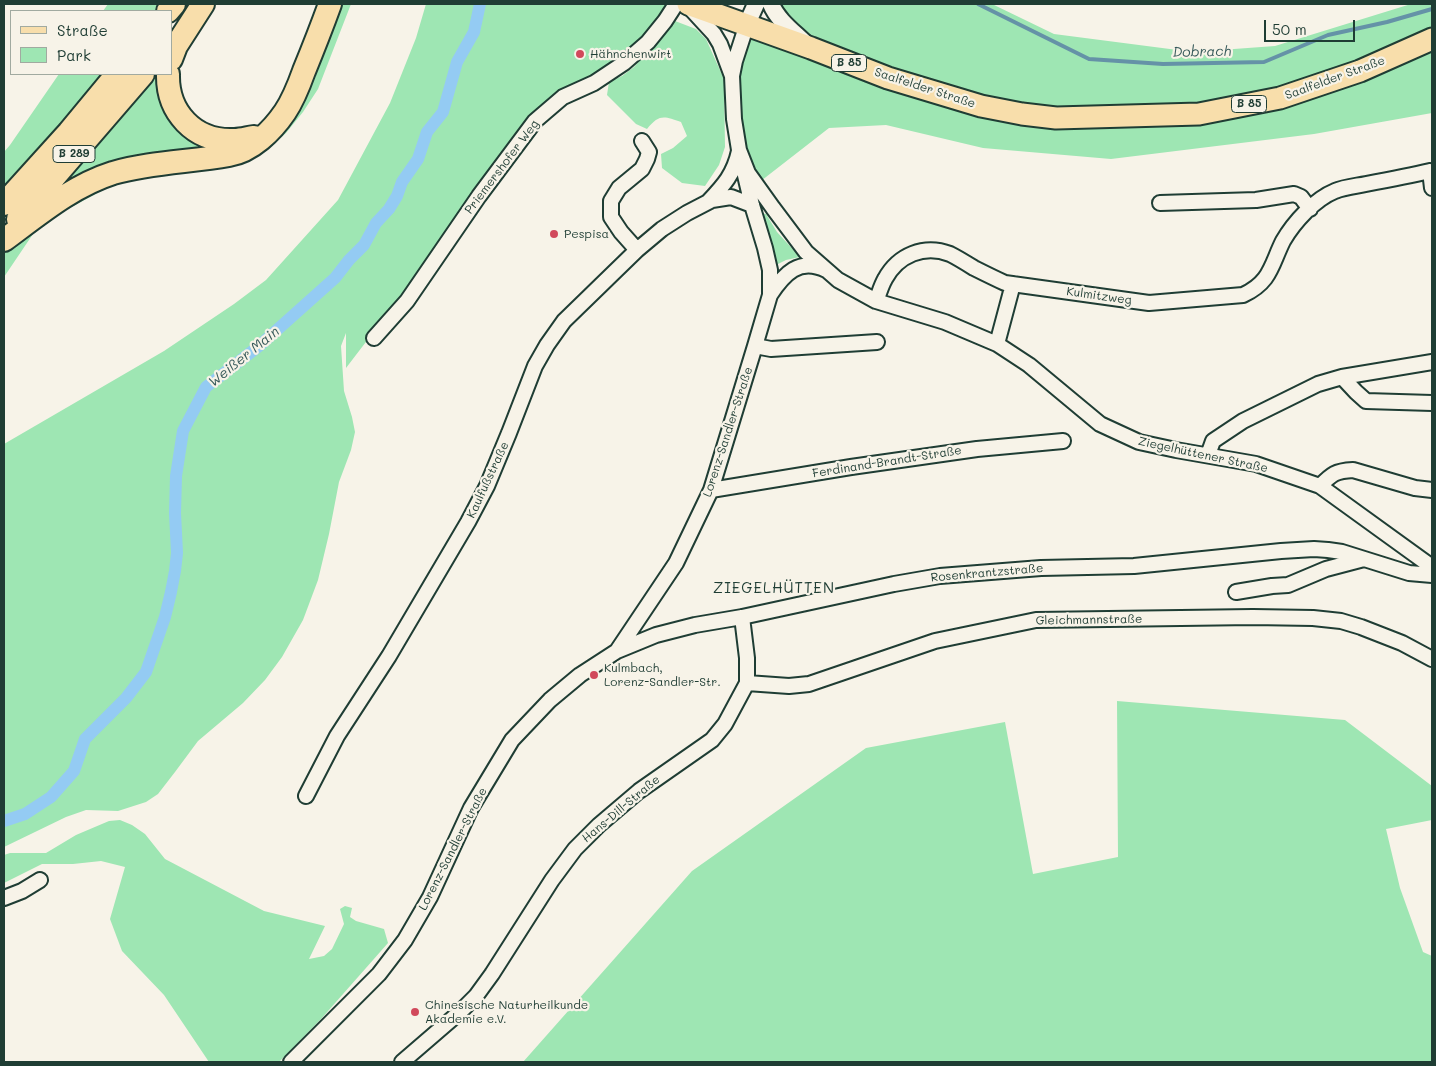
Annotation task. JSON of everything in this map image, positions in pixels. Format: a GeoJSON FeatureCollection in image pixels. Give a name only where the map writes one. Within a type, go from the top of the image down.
{"type":"FeatureCollection","features":[{"type":"Feature","properties":{"kind":"highway"},"geometry":{"type":"LineString","coordinates":[[172,39],[202,4]]}},
{"type":"Feature","properties":{"kind":"highway"},"geometry":{"type":"LineString","coordinates":[[172,56],[176,46],[202,4]]}},
{"type":"Feature","properties":{"kind":"highway"},"geometry":{"type":"LineString","coordinates":[[4,240],[79,187],[112,173],[153,164],[231,154],[251,147],[285,112],[296,91],[330,4]]}},
{"type":"Feature","properties":{"kind":"highway","name":"B 289"},"geometry":{"type":"LineString","coordinates":[[4,204],[69,132],[116,75]]}},
{"type":"Feature","properties":{"kind":"highway","name":"B 289"},"geometry":{"type":"LineString","coordinates":[[4,234],[142,75]]}},
{"type":"Feature","properties":{"kind":"highway"},"geometry":{"type":"LineString","coordinates":[[168,75],[170,96],[176,110],[187,124],[202,134],[215,139],[234,140],[264,135]]}},
{"type":"Feature","properties":{"kind":"main road","name":"Saalfelder Straße"},"geometry":{"type":"LineString","coordinates":[[687,4],[747,24],[888,78],[981,106],[1056,118],[1199,114],[1280,98],[1360,70],[1432,38]]}},
{"type":"Feature","properties":{"kind":"street","name":"Priemershofer Weg"},"geometry":{"type":"LineString","coordinates":[[374,338],[407,302],[479,196],[535,121],[563,97],[594,83],[624,63],[648,42],[676,4]]}},
{"type":"Feature","properties":{"kind":"street","name":"Ziegelhüttener Straße"},"geometry":{"type":"LineString","coordinates":[[687,4],[714,34],[720,44],[732,76]]}},
{"type":"Feature","properties":{"kind":"street"},"geometry":{"type":"LineString","coordinates":[[747,24],[756,4]]}},
{"type":"Feature","properties":{"kind":"street"},"geometry":{"type":"LineString","coordinates":[[771,4],[782,21],[811,48]]}},
{"type":"Feature","properties":{"kind":"street","name":"Ziegelhüttener Straße"},"geometry":{"type":"LineString","coordinates":[[747,24],[732,76],[734,118],[739,150],[748,173],[806,252],[838,280],[876,301],[945,322],[997,344],[1029,365],[1100,424],[1138,442],[1256,464],[1320,486],[1432,568]]}},
{"type":"Feature","properties":{"kind":"street"},"geometry":{"type":"LineString","coordinates":[[637,250],[611,217],[611,201],[619,188],[642,169],[648,152],[642,141]]}},
{"type":"Feature","properties":{"kind":"street","name":"Kaulfußstraße"},"geometry":{"type":"LineString","coordinates":[[708,202],[727,182],[736,164],[739,150]]}},
{"type":"Feature","properties":{"kind":"street","name":"Lorenz-Sandler-Straße"},"geometry":{"type":"LineString","coordinates":[[291,1062],[379,974],[405,940],[430,897],[471,808],[512,740],[550,700],[580,674],[617,651],[676,563],[711,490],[756,346],[770,294],[770,270],[739,150]]}},
{"type":"Feature","properties":{"kind":"street"},"geometry":{"type":"LineString","coordinates":[[1431,172],[1432,188]]}},
{"type":"Feature","properties":{"kind":"street","name":"Kulmitzweg"},"geometry":{"type":"LineString","coordinates":[[876,301],[885,279],[897,263],[906,256],[920,251],[938,251],[951,255],[1005,283],[1149,304],[1243,295],[1254,290],[1262,282],[1274,263],[1283,241],[1295,223],[1322,198],[1336,190],[1431,172]]}},
{"type":"Feature","properties":{"kind":"street"},"geometry":{"type":"LineString","coordinates":[[752,205],[762,194]]}},
{"type":"Feature","properties":{"kind":"street"},"geometry":{"type":"LineString","coordinates":[[1160,204],[1256,200],[1294,194],[1301,197],[1310,209]]}},
{"type":"Feature","properties":{"kind":"street","name":"Kaulfußstraße"},"geometry":{"type":"LineString","coordinates":[[306,796],[336,736],[389,656],[468,522],[487,486],[535,366],[564,321],[637,250],[662,229],[687,213],[712,200],[731,197],[752,205]]}},
{"type":"Feature","properties":{"kind":"street","name":"Lorenz-Sandler-Straße"},"geometry":{"type":"LineString","coordinates":[[770,294],[784,275],[791,270],[810,266],[820,267],[827,271]]}},
{"type":"Feature","properties":{"kind":"street"},"geometry":{"type":"LineString","coordinates":[[997,344],[1013,284]]}},
{"type":"Feature","properties":{"kind":"street"},"geometry":{"type":"LineString","coordinates":[[756,346],[770,349],[876,342]]}},
{"type":"Feature","properties":{"kind":"street"},"geometry":{"type":"LineString","coordinates":[[1208,455],[1213,441],[1243,421],[1318,384],[1342,377],[1432,362]]}},
{"type":"Feature","properties":{"kind":"street"},"geometry":{"type":"LineString","coordinates":[[1342,377],[1366,401],[1432,403]]}},
{"type":"Feature","properties":{"kind":"street","name":"Ferdinand-Brandt-Straße"},"geometry":{"type":"LineString","coordinates":[[711,490],[977,449],[1064,441]]}},
{"type":"Feature","properties":{"kind":"street"},"geometry":{"type":"LineString","coordinates":[[1320,486],[1332,474],[1353,470],[1415,488],[1432,490]]}},
{"type":"Feature","properties":{"kind":"street","name":"Rosenkrantzstraße"},"geometry":{"type":"LineString","coordinates":[[617,651],[656,635],[695,625],[940,576],[1041,568],[1134,566],[1281,551],[1314,550],[1328,550],[1365,558],[1409,573],[1432,575]]}},
{"type":"Feature","properties":{"kind":"street"},"geometry":{"type":"LineString","coordinates":[[1236,592],[1288,585],[1326,569],[1365,558]]}},
{"type":"Feature","properties":{"kind":"street","name":"Hans-Dill-Straße"},"geometry":{"type":"LineString","coordinates":[[402,1062],[476,996],[552,880],[575,849],[599,825],[639,791],[712,740],[725,724],[747,683],[747,658],[742,617]]}},
{"type":"Feature","properties":{"kind":"street","name":"Gleichmannstraße"},"geometry":{"type":"LineString","coordinates":[[747,683],[790,686],[809,684],[935,641],[1036,620],[1313,618],[1340,621],[1361,627],[1402,643],[1432,659]]}},
{"type":"Feature","properties":{"kind":"street"},"geometry":{"type":"LineString","coordinates":[[4,898],[22,891],[40,880]]}},
{"type":"Feature","properties":{"kind":"green space"},"geometry":{"type":"Polygon","coordinates":[[[108,4],[165,4],[160,10],[104,10],[108,4]]]}},
{"type":"Feature","properties":{"kind":"green space"},"geometry":{"type":"Polygon","coordinates":[[[340,4],[351,4],[318,89],[303,112],[286,133],[273,145],[244,162],[224,168],[156,174],[251,153],[340,4]]]}},
{"type":"Feature","properties":{"kind":"green space"},"geometry":{"type":"Polygon","coordinates":[[[426,4],[675,4],[651,38],[535,121],[346,368],[346,333],[341,346],[344,391],[355,432],[351,450],[339,482],[318,580],[303,620],[282,657],[265,680],[243,703],[198,741],[158,794],[146,802],[118,811],[86,810],[66,817],[4,847],[4,444],[164,351],[266,280],[338,200],[390,103],[416,38],[426,4]]]}},
{"type":"Feature","properties":{"kind":"green space"},"geometry":{"type":"Polygon","coordinates":[[[774,4],[992,4],[1054,34],[1193,52],[1275,46],[1411,4],[1432,4],[1432,113],[1314,134],[1111,159],[983,148],[886,125],[829,128],[757,184],[739,150],[732,76],[747,24],[806,44],[774,4]]]}},
{"type":"Feature","properties":{"kind":"green space"},"geometry":{"type":"Polygon","coordinates":[[[675,21],[696,29],[706,39],[724,79],[725,147],[719,165],[705,186],[682,183],[662,168],[661,154],[673,148],[687,136],[681,122],[670,118],[662,118],[655,121],[647,129],[636,124],[607,95],[609,82],[622,76],[634,67],[675,21]]]}},
{"type":"Feature","properties":{"kind":"green space"},"geometry":{"type":"Polygon","coordinates":[[[58,75],[107,75],[4,195],[4,152],[58,75]]]}},
{"type":"Feature","properties":{"kind":"green space"},"geometry":{"type":"Polygon","coordinates":[[[147,75],[161,75],[162,87],[221,146],[45,204],[147,75]]]}},
{"type":"Feature","properties":{"kind":"green space"},"geometry":{"type":"Polygon","coordinates":[[[148,176],[105,189],[64,211],[33,234],[4,277],[4,254],[18,239],[92,188],[148,176]]]}},
{"type":"Feature","properties":{"kind":"green space"},"geometry":{"type":"Polygon","coordinates":[[[761,213],[766,214],[777,232],[800,257],[786,260],[774,266],[761,213]]]}},
{"type":"Feature","properties":{"kind":"green space"},"geometry":{"type":"Polygon","coordinates":[[[1117,701],[1345,720],[1432,786],[1432,820],[1386,829],[1400,888],[1423,952],[1432,956],[1432,1062],[523,1062],[692,871],[866,748],[1005,722],[1033,874],[1118,857],[1117,701]]]}},
{"type":"Feature","properties":{"kind":"green space"},"geometry":{"type":"Polygon","coordinates":[[[120,820],[132,825],[145,834],[165,859],[264,911],[325,926],[309,959],[324,956],[332,949],[344,924],[340,909],[345,906],[352,908],[350,917],[356,921],[384,929],[388,943],[321,1019],[279,1062],[209,1062],[164,995],[122,951],[110,919],[125,867],[101,861],[73,864],[42,864],[4,883],[4,855],[10,853],[46,853],[76,835],[109,821],[120,820]]]}},
{"type":"Feature","properties":{"kind":"waterway","name":"Weißer Main"},"geometry":{"type":"LineString","coordinates":[[4,821],[25,814],[51,797],[74,771],[85,739],[126,698],[146,672],[165,617],[175,571],[177,553],[176,476],[183,431],[206,387],[259,346],[335,278],[364,245],[376,223],[389,209],[397,196],[402,182],[418,159],[427,132],[443,112],[457,62],[474,32],[480,4]]}},
{"type":"Feature","properties":{"kind":"waterway","name":"Dobrach"},"geometry":{"type":"LineString","coordinates":[[978,4],[1089,59],[1163,64],[1264,62],[1328,35],[1387,22],[1432,9]]}},
{"type":"Feature","properties":{"kind":"place","name":"Hähnchenwirt"},"geometry":{"type":"Point","coordinates":[580,54]}},
{"type":"Feature","properties":{"kind":"place","name":"Pespisa"},"geometry":{"type":"Point","coordinates":[554,234]}},
{"type":"Feature","properties":{"kind":"place","name":"Kulmbach, Lorenz-Sandler-Str."},"geometry":{"type":"Point","coordinates":[594,675]}},
{"type":"Feature","properties":{"kind":"place","name":"Chinesische Naturheilkunde Akademie e.V."},"geometry":{"type":"Point","coordinates":[415,1012]}},
{"type":"Feature","properties":{"kind":"district","name":"ZIEGELHÜTTEN"},"geometry":{"type":"Point","coordinates":[774,588]}}]}
